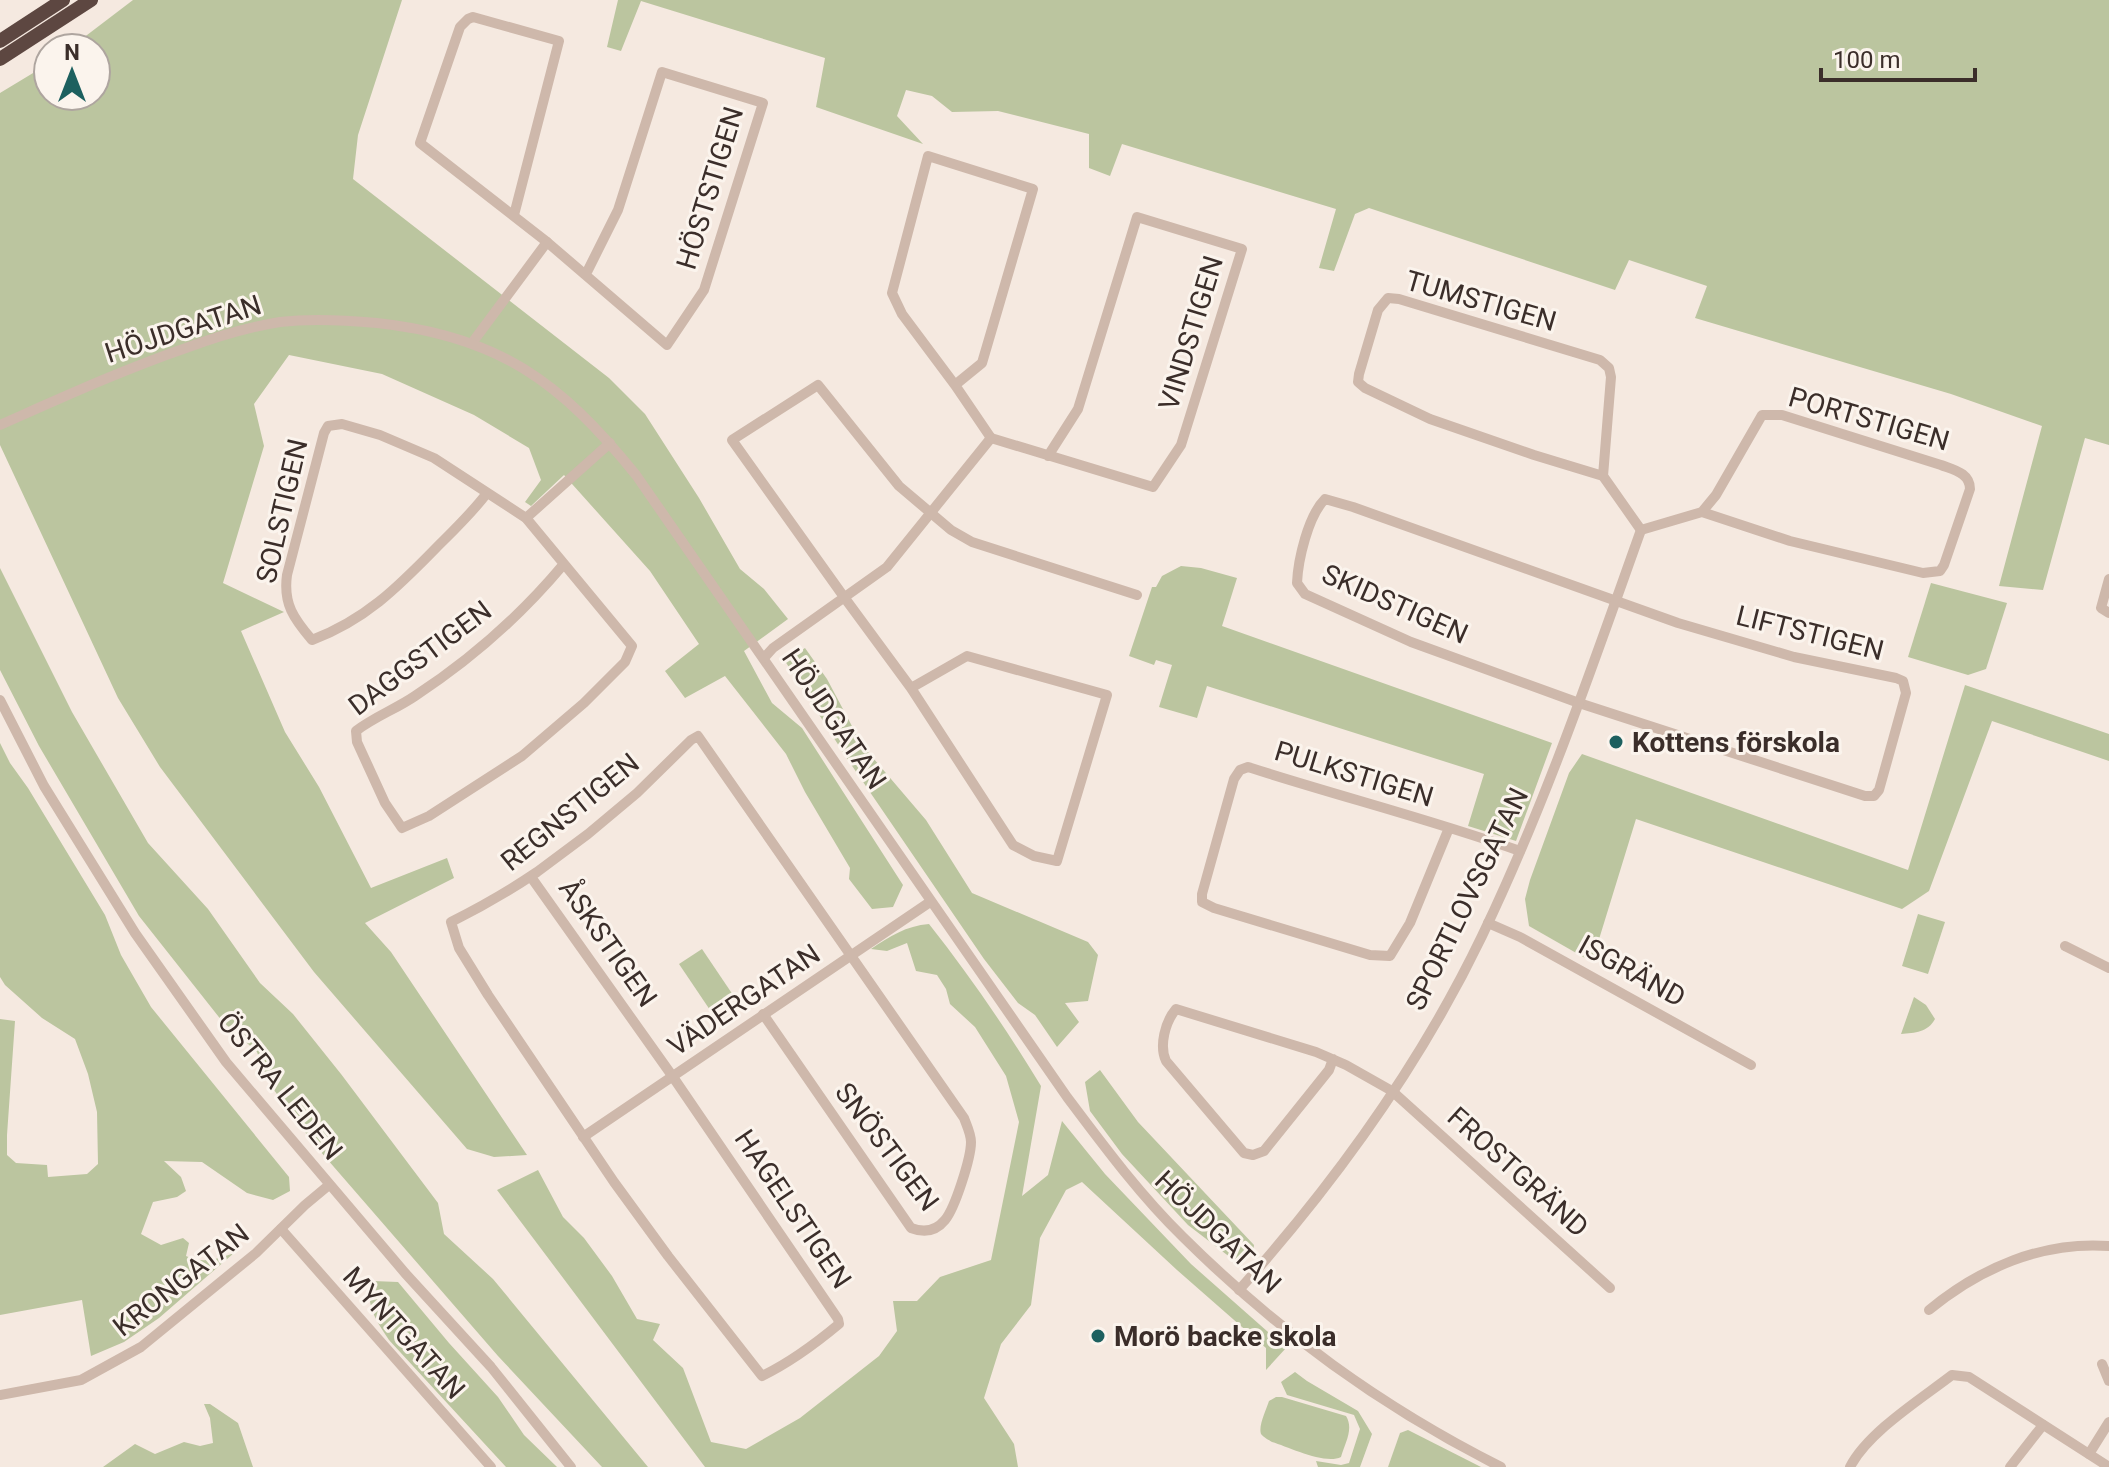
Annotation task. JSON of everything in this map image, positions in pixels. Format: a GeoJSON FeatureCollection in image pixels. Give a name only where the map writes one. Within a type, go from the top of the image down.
{"type":"FeatureCollection","features":[{"type":"Feature","properties":{"kind":"highway"},"geometry":{"type":"LineString","coordinates":[[0,41],[63,0]]}},
{"type":"Feature","properties":{"kind":"highway"},"geometry":{"type":"LineString","coordinates":[[0,59],[91,0]]}},
{"type":"Feature","properties":{"kind":"street","name":"HÖSTSTIGEN"},"geometry":{"type":"LineString","coordinates":[[514,215],[559,41],[473,17],[468,19],[460,27],[420,143],[514,215],[667,345],[704,290],[763,103],[662,72],[618,210],[586,274]]}},
{"type":"Feature","properties":{"kind":"street"},"geometry":{"type":"LineString","coordinates":[[764,658],[773,648],[887,567],[991,438],[902,314],[892,293],[928,156],[1033,189],[982,363],[955,385]]}},
{"type":"Feature","properties":{"kind":"street","name":"VINDSTIGEN"},"geometry":{"type":"LineString","coordinates":[[991,438],[1048,456],[1153,487],[1181,445],[1242,249],[1137,217],[1078,409],[1048,456]]}},
{"type":"Feature","properties":{"kind":"street"},"geometry":{"type":"LineString","coordinates":[[472,343],[547,242]]}},
{"type":"Feature","properties":{"kind":"street","name":"TUMSTIGEN"},"geometry":{"type":"LineString","coordinates":[[1388,298],[1399,299],[1600,360],[1609,368],[1611,377],[1603,476],[1430,419],[1365,388],[1358,382],[1359,374],[1378,310],[1383,303],[1388,298]]}},
{"type":"Feature","properties":{"kind":"street","name":"HÖJDGATAN"},"geometry":{"type":"LineString","coordinates":[[0,425],[164,355],[234,332],[281,322],[322,320],[392,325],[435,332],[504,356],[534,374],[569,401],[636,475],[1067,1097],[1142,1193],[1181,1236],[1292,1335],[1388,1404],[1501,1467]]}},
{"type":"Feature","properties":{"kind":"street"},"geometry":{"type":"LineString","coordinates":[[911,688],[967,656],[1107,695],[1057,861],[1034,856],[1013,845],[911,688],[732,440],[818,385],[899,486],[951,530],[972,542],[1137,595]]}},
{"type":"Feature","properties":{"kind":"street","name":"PORTSTIGEN"},"geometry":{"type":"LineString","coordinates":[[1762,415],[1782,415],[1941,465],[1966,476],[1970,482],[1944,565],[1934,573],[1790,541],[1702,512],[1716,495],[1762,415]]}},
{"type":"Feature","properties":{"kind":"street","name":"SOLSTIGEN"},"geometry":{"type":"LineString","coordinates":[[487,493],[407,578],[369,610],[342,628],[312,640],[303,630],[287,603],[285,590],[328,426],[342,424],[406,445],[434,458],[526,518]]}},
{"type":"Feature","properties":{"kind":"street"},"geometry":{"type":"LineString","coordinates":[[526,518],[610,443]]}},
{"type":"Feature","properties":{"kind":"street"},"geometry":{"type":"LineString","coordinates":[[1603,476],[1641,530],[1702,512]]}},
{"type":"Feature","properties":{"kind":"street","name":"SKIDSTIGEN"},"geometry":{"type":"LineString","coordinates":[[1579,703],[1411,642],[1305,594],[1297,579],[1314,515],[1325,499],[1338,502],[1616,601]]}},
{"type":"Feature","properties":{"kind":"street","name":"DAGGSTIGEN"},"geometry":{"type":"LineString","coordinates":[[526,518],[632,646],[625,662],[584,703],[522,756],[429,816],[402,828],[385,803],[357,742],[356,731],[413,698],[451,671],[508,623],[563,565]]}},
{"type":"Feature","properties":{"kind":"street","name":"SPORTLOVSGATAN"},"geometry":{"type":"LineString","coordinates":[[1239,1290],[1322,1193],[1392,1091],[1432,1028],[1488,923],[1557,763],[1641,530]]}},
{"type":"Feature","properties":{"kind":"street"},"geometry":{"type":"LineString","coordinates":[[2109,579],[2101,608],[2109,613]]}},
{"type":"Feature","properties":{"kind":"street","name":"LIFTSTIGEN"},"geometry":{"type":"LineString","coordinates":[[1579,703],[1865,796],[1874,796],[1879,790],[1906,693],[1903,681],[1794,657],[1616,601]]}},
{"type":"Feature","properties":{"kind":"street","name":"ÖSTRA LEDEN"},"geometry":{"type":"LineString","coordinates":[[0,700],[44,786],[135,933],[226,1062],[405,1273],[491,1367],[571,1467]]}},
{"type":"Feature","properties":{"kind":"street","name":"REGNSTIGEN"},"geometry":{"type":"LineString","coordinates":[[583,1137],[481,984],[459,948],[451,922],[501,897],[588,834],[637,793],[691,740],[698,736],[852,956]]}},
{"type":"Feature","properties":{"kind":"street","name":"PULKSTIGEN"},"geometry":{"type":"LineString","coordinates":[[1449,828],[1410,923],[1390,956],[1370,955],[1202,902],[1234,779],[1240,770],[1248,767],[1449,828],[1520,851]]}},
{"type":"Feature","properties":{"kind":"street","name":"ÅSKSTIGEN"},"geometry":{"type":"LineString","coordinates":[[531,877],[673,1077]]}},
{"type":"Feature","properties":{"kind":"street","name":"VÄDERGATAN"},"geometry":{"type":"LineString","coordinates":[[583,1137],[930,902]]}},
{"type":"Feature","properties":{"kind":"street","name":"ISGRÄND"},"geometry":{"type":"LineString","coordinates":[[1488,923],[1520,937],[1751,1065]]}},
{"type":"Feature","properties":{"kind":"street"},"geometry":{"type":"LineString","coordinates":[[2065,946],[2109,968]]}},
{"type":"Feature","properties":{"kind":"street","name":"SNÖSTIGEN"},"geometry":{"type":"LineString","coordinates":[[763,1014],[911,1228],[922,1233],[932,1229],[945,1220],[959,1191],[971,1144],[970,1133],[964,1118],[852,956]]}},
{"type":"Feature","properties":{"kind":"street","name":"FROSTGRÄND"},"geometry":{"type":"LineString","coordinates":[[1333,1059],[1329,1070],[1264,1151],[1253,1155],[1244,1153],[1166,1061],[1161,1051],[1169,1017],[1176,1009],[1333,1059],[1392,1091],[1610,1288]]}},
{"type":"Feature","properties":{"kind":"street","name":"HAGELSTIGEN"},"geometry":{"type":"LineString","coordinates":[[583,1137],[668,1256],[762,1376],[787,1363],[839,1324],[838,1319],[673,1077]]}},
{"type":"Feature","properties":{"kind":"street","name":"KRONGATAN"},"geometry":{"type":"LineString","coordinates":[[0,1395],[81,1380],[141,1347],[256,1253],[329,1185]]}},
{"type":"Feature","properties":{"kind":"street","name":"MYNTGATAN"},"geometry":{"type":"LineString","coordinates":[[281,1229],[491,1467]]}},
{"type":"Feature","properties":{"kind":"street"},"geometry":{"type":"LineString","coordinates":[[1929,1310],[1952,1291],[2008,1261],[2048,1249],[2109,1246]]}},
{"type":"Feature","properties":{"kind":"street"},"geometry":{"type":"LineString","coordinates":[[2102,1364],[2109,1381]]}},
{"type":"Feature","properties":{"kind":"street"},"geometry":{"type":"LineString","coordinates":[[1850,1467],[1856,1455],[1886,1426],[1952,1375],[1969,1377],[2109,1467]]}},
{"type":"Feature","properties":{"kind":"street"},"geometry":{"type":"LineString","coordinates":[[2089,1454],[2109,1422]]}},
{"type":"Feature","properties":{"kind":"street"},"geometry":{"type":"LineString","coordinates":[[2010,1467],[2043,1425]]}},
{"type":"Feature","properties":{"kind":"green space"},"geometry":{"type":"Polygon","coordinates":[[[133,0],[402,0],[358,135],[353,179],[609,378],[645,414],[740,569],[764,589],[788,619],[744,651],[772,703],[802,728],[903,885],[893,907],[872,909],[849,879],[850,868],[786,754],[725,676],[685,698],[665,671],[699,644],[650,571],[564,475],[531,506],[525,502],[541,480],[529,448],[474,415],[382,374],[289,355],[254,404],[264,446],[223,583],[284,612],[241,631],[285,732],[319,787],[371,888],[447,858],[454,878],[365,923],[391,952],[527,1155],[494,1157],[467,1149],[314,972],[160,767],[118,698],[0,445],[0,93],[32,74],[32,112],[112,112],[112,32],[91,32],[133,0]]]}},
{"type":"Feature","properties":{"kind":"green space"},"geometry":{"type":"Polygon","coordinates":[[[618,0],[2109,0],[2109,445],[2085,438],[2043,590],[1999,586],[2042,426],[1951,394],[1695,318],[1707,286],[1629,260],[1615,290],[1369,208],[1355,214],[1334,271],[1319,268],[1336,209],[1122,144],[1110,176],[1089,168],[1089,134],[998,111],[952,112],[932,96],[906,90],[897,116],[923,144],[816,107],[825,58],[641,1],[621,51],[607,47],[618,0]]]}},
{"type":"Feature","properties":{"kind":"green space"},"geometry":{"type":"Polygon","coordinates":[[[1181,566],[1237,578],[1222,626],[1552,743],[1516,841],[1468,826],[1484,774],[1207,686],[1197,718],[1159,707],[1172,665],[1156,660],[1154,665],[1129,656],[1152,587],[1156,587],[1162,576],[1181,566]]]}},
{"type":"Feature","properties":{"kind":"green space"},"geometry":{"type":"Polygon","coordinates":[[[0,568],[72,712],[148,843],[208,909],[260,983],[293,1014],[341,1074],[438,1203],[444,1234],[493,1279],[648,1467],[602,1467],[498,1356],[314,1144],[268,1082],[257,1052],[222,1021],[139,916],[39,746],[0,670],[0,568]]]}},
{"type":"Feature","properties":{"kind":"green space"},"geometry":{"type":"Polygon","coordinates":[[[1931,583],[2007,603],[1986,669],[1968,675],[1908,657],[1931,583]]]}},
{"type":"Feature","properties":{"kind":"green space"},"geometry":{"type":"Polygon","coordinates":[[[805,648],[827,679],[862,745],[926,820],[972,893],[1088,942],[1098,955],[1088,1001],[1065,1003],[1079,1022],[1057,1047],[1035,1015],[1018,1003],[984,959],[846,757],[785,661],[805,648]]]}},
{"type":"Feature","properties":{"kind":"green space"},"geometry":{"type":"Polygon","coordinates":[[[1965,685],[2109,734],[2109,761],[1992,721],[1929,891],[1902,909],[1636,819],[1592,962],[1529,926],[1525,899],[1530,880],[1569,773],[1582,754],[1908,870],[1965,685]]]}},
{"type":"Feature","properties":{"kind":"green space"},"geometry":{"type":"Polygon","coordinates":[[[0,743],[105,915],[121,955],[151,1007],[289,1177],[290,1191],[273,1200],[247,1193],[202,1162],[164,1161],[181,1177],[186,1191],[177,1197],[153,1202],[141,1234],[161,1245],[183,1238],[189,1243],[186,1256],[198,1260],[216,1259],[234,1253],[159,1318],[124,1342],[91,1356],[82,1300],[0,1315],[0,1019],[15,1021],[7,1155],[16,1163],[47,1165],[48,1177],[87,1174],[98,1164],[97,1112],[75,1039],[42,1018],[0,977],[0,743]]]}},
{"type":"Feature","properties":{"kind":"green space"},"geometry":{"type":"Polygon","coordinates":[[[1918,914],[1945,922],[1928,974],[1902,966],[1918,914]]]}},
{"type":"Feature","properties":{"kind":"green space"},"geometry":{"type":"Polygon","coordinates":[[[929,924],[988,1004],[1041,1086],[1022,1196],[1048,1175],[1062,1121],[1105,1174],[1191,1264],[1286,1348],[1266,1370],[1266,1348],[1082,1182],[1066,1190],[1040,1238],[1031,1305],[1001,1344],[984,1398],[1014,1444],[1018,1467],[705,1467],[497,1190],[538,1170],[563,1217],[584,1238],[612,1276],[637,1319],[660,1324],[653,1340],[683,1368],[711,1442],[746,1449],[800,1418],[879,1356],[897,1331],[893,1301],[917,1301],[940,1277],[991,1260],[1019,1122],[1006,1076],[975,1027],[950,1004],[946,989],[937,975],[916,971],[907,943],[887,951],[871,949],[898,932],[929,924]]]}},
{"type":"Feature","properties":{"kind":"green space"},"geometry":{"type":"Polygon","coordinates":[[[702,949],[733,995],[710,1010],[679,964],[702,949]]]}},
{"type":"Feature","properties":{"kind":"green space"},"geometry":{"type":"Polygon","coordinates":[[[1914,997],[1926,1005],[1935,1019],[1925,1029],[1901,1034],[1914,997]]]}},
{"type":"Feature","properties":{"kind":"green space"},"geometry":{"type":"Polygon","coordinates":[[[1100,1070],[1138,1122],[1254,1245],[1253,1253],[1235,1261],[1188,1225],[1122,1154],[1090,1111],[1085,1082],[1100,1070]]]}},
{"type":"Feature","properties":{"kind":"green space"},"geometry":{"type":"Polygon","coordinates":[[[373,1281],[398,1282],[498,1397],[524,1435],[557,1467],[506,1467],[389,1340],[371,1305],[373,1281]]]}},
{"type":"Feature","properties":{"kind":"green space"},"geometry":{"type":"Polygon","coordinates":[[[1295,1372],[1358,1411],[1372,1434],[1360,1467],[1318,1467],[1316,1461],[1341,1465],[1349,1463],[1360,1429],[1354,1415],[1287,1395],[1281,1382],[1295,1372]]]}},
{"type":"Feature","properties":{"kind":"green space"},"geometry":{"type":"Polygon","coordinates":[[[1276,1397],[1346,1416],[1349,1431],[1341,1457],[1317,1457],[1272,1442],[1262,1435],[1261,1426],[1269,1401],[1276,1397]]]}},
{"type":"Feature","properties":{"kind":"green space"},"geometry":{"type":"Polygon","coordinates":[[[204,1404],[210,1404],[238,1423],[253,1467],[103,1467],[135,1444],[155,1454],[184,1442],[200,1446],[213,1443],[210,1418],[204,1404]]]}},
{"type":"Feature","properties":{"kind":"green space"},"geometry":{"type":"Polygon","coordinates":[[[1408,1430],[1481,1467],[1388,1467],[1400,1433],[1408,1430]]]}},
{"type":"Feature","properties":{"kind":"place","name":"Kottens förskola"},"geometry":{"type":"Point","coordinates":[1616,742]}},
{"type":"Feature","properties":{"kind":"place","name":"Morö backe skola"},"geometry":{"type":"Point","coordinates":[1098,1336]}}]}
